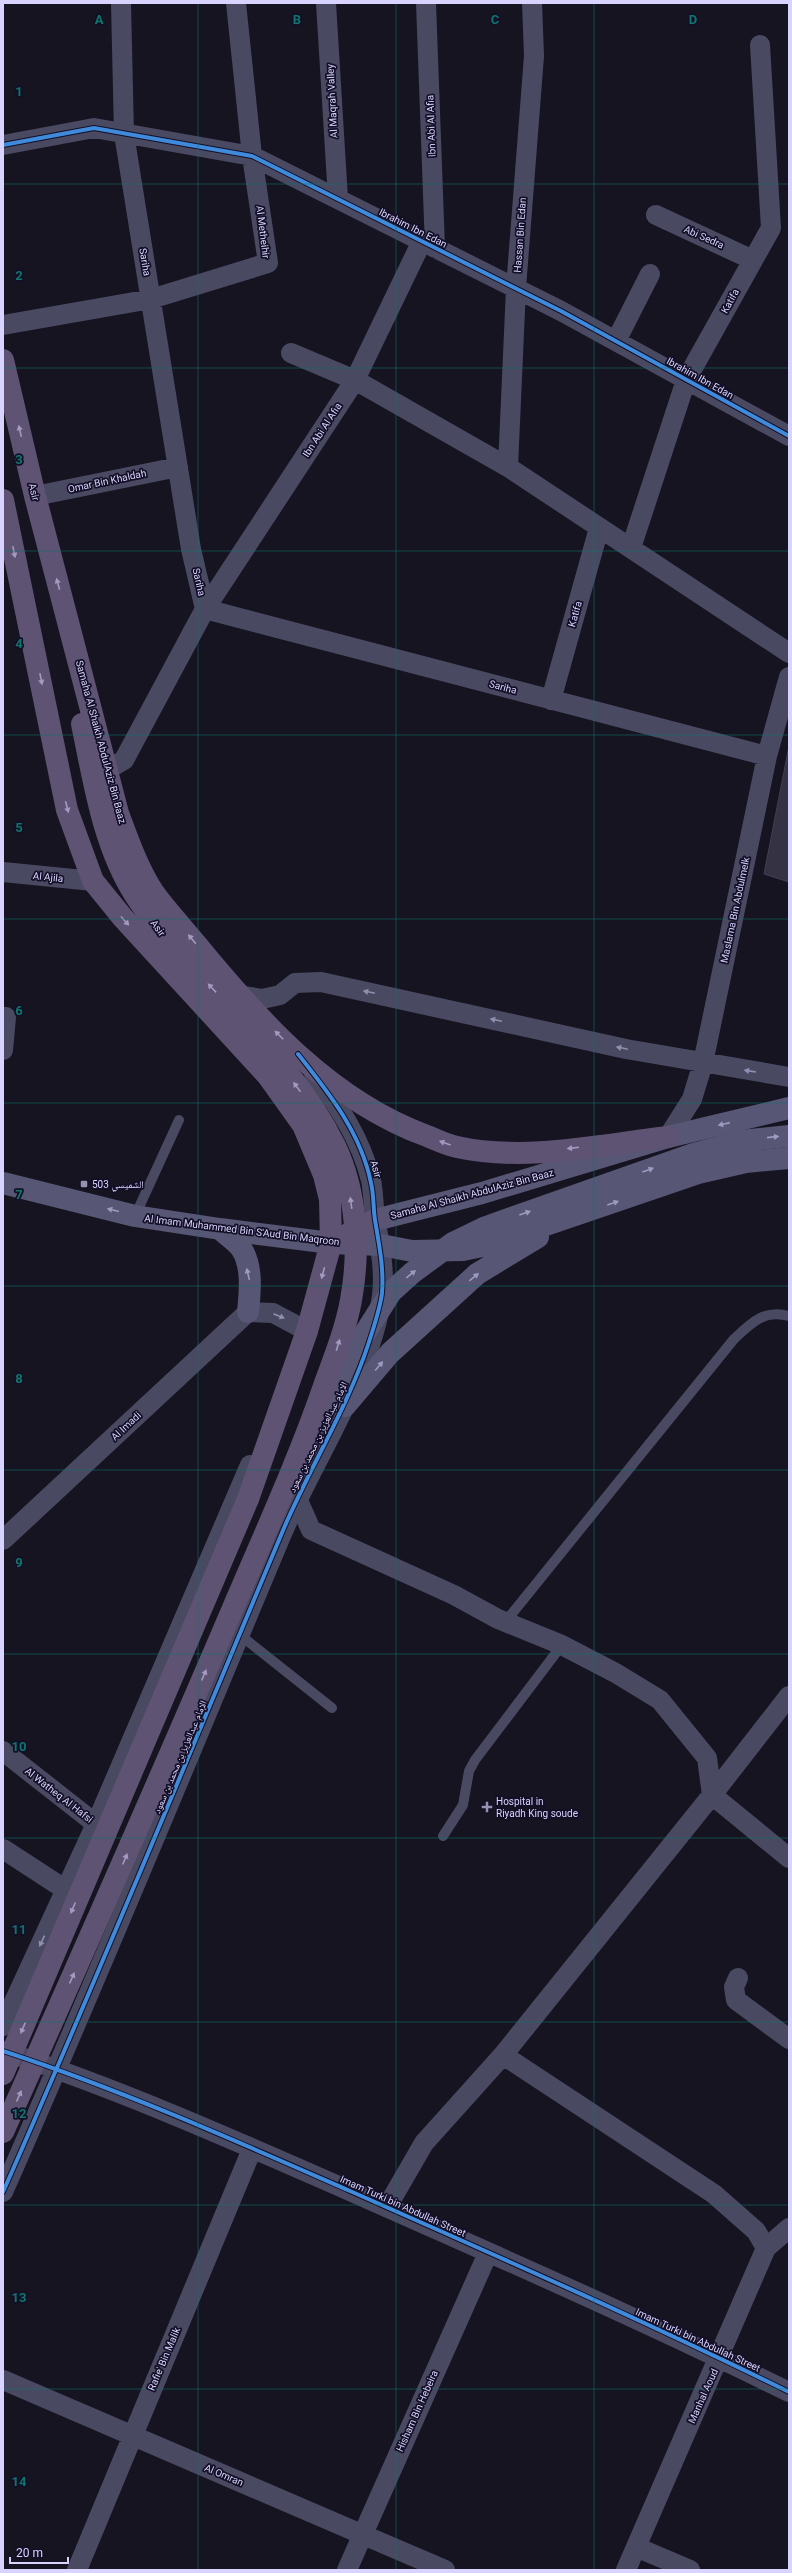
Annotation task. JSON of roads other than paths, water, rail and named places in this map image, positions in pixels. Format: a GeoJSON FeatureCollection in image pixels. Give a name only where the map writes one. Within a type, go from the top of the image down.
{"type":"FeatureCollection","features":[{"type":"Feature","properties":{"kind":"main road","name":"Asir"},"geometry":{"type":"LineString","coordinates":[[3,360],[35,496],[68,622],[82,724],[106,830],[133,892],[163,935],[262,1042],[298,1088],[335,1146],[348,1183],[354,1222],[355,1269],[350,1304],[308,1435]]}},
{"type":"Feature","properties":{"kind":"main road"},"geometry":{"type":"LineString","coordinates":[[3,500],[68,810],[93,881],[123,918],[268,1076],[303,1124],[324,1175],[330,1199],[331,1243],[307,1331],[248,1499],[3,2074]]}},
{"type":"Feature","properties":{"kind":"main road","name":"Samaha Al Shaikh AbdulAziz Bin Baaz"},"geometry":{"type":"LineString","coordinates":[[68,622],[118,812],[134,854],[154,892],[238,995],[298,1054],[333,1085],[398,1126],[456,1147],[509,1152],[554,1151],[668,1137]]}},
{"type":"Feature","properties":{"kind":"main road","name":"Samaha Al Shaikh AbdulAziz Bin Baaz"},"geometry":{"type":"LineString","coordinates":[[331,1243],[375,1220]]}},
{"type":"Feature","properties":{"kind":"main road","name":"الإمام عبدالعزيز بن محمد بن سعود"},"geometry":{"type":"LineString","coordinates":[[3,2132],[106,1903],[308,1435]]}},
{"type":"Feature","properties":{"kind":"street","name":"Sariha"},"geometry":{"type":"LineString","coordinates":[[121,3],[124,134],[191,548],[205,609],[767,756]]}},
{"type":"Feature","properties":{"kind":"street","name":"Al Metheihir"},"geometry":{"type":"LineString","coordinates":[[3,325],[151,299],[268,263],[252,156],[236,3]]}},
{"type":"Feature","properties":{"kind":"street","name":"Al Maqrah Valley"},"geometry":{"type":"LineString","coordinates":[[326,3],[338,199]]}},
{"type":"Feature","properties":{"kind":"street","name":"Ibn Abi Al Afia"},"geometry":{"type":"LineString","coordinates":[[107,770],[124,760],[205,609],[354,380],[429,245],[426,3]]}},
{"type":"Feature","properties":{"kind":"street","name":"Hassan Bin Edan"},"geometry":{"type":"LineString","coordinates":[[508,467],[516,288],[534,56],[532,3]]}},
{"type":"Feature","properties":{"kind":"street","name":"Katifa"},"geometry":{"type":"LineString","coordinates":[[631,548],[686,380],[771,228],[760,45]]}},
{"type":"Feature","properties":{"kind":"street","name":"Ibrahim Ibn Edan"},"geometry":{"type":"LineString","coordinates":[[3,145],[94,128],[252,156],[516,288],[789,436]]}},
{"type":"Feature","properties":{"kind":"street","name":"Abi Sedra"},"geometry":{"type":"LineString","coordinates":[[656,216],[753,260]]}},
{"type":"Feature","properties":{"kind":"street"},"geometry":{"type":"LineString","coordinates":[[616,341],[650,274]]}},
{"type":"Feature","properties":{"kind":"street"},"geometry":{"type":"LineString","coordinates":[[291,353],[354,380],[508,467],[789,652]]}},
{"type":"Feature","properties":{"kind":"street","name":"Omar Bin Khaldah"},"geometry":{"type":"LineString","coordinates":[[35,496],[178,467]]}},
{"type":"Feature","properties":{"kind":"street","name":"Katifa"},"geometry":{"type":"LineString","coordinates":[[551,700],[600,528]]}},
{"type":"Feature","properties":{"kind":"street","name":"Maslama Bin Abdulmelk"},"geometry":{"type":"LineString","coordinates":[[668,1137],[692,1100],[703,1063],[767,756],[788,687]]}},
{"type":"Feature","properties":{"kind":"street","name":"Al Ajila"},"geometry":{"type":"LineString","coordinates":[[3,872],[93,881]]}},
{"type":"Feature","properties":{"kind":"street"},"geometry":{"type":"LineString","coordinates":[[238,995],[262,999],[280,995],[295,983],[321,982],[626,1049],[789,1077]]}},
{"type":"Feature","properties":{"kind":"street"},"geometry":{"type":"LineString","coordinates":[[3,1017],[6,1017],[3,1050]]}},
{"type":"Feature","properties":{"kind":"street","name":"Asir"},"geometry":{"type":"LineString","coordinates":[[298,1054],[331,1096],[349,1124],[364,1156],[372,1184],[375,1220],[381,1245],[382,1294],[373,1329]]}},
{"type":"Feature","properties":{"kind":"street","name":"Samaha Al Shaikh AbdulAziz Bin Baaz"},"geometry":{"type":"LineString","coordinates":[[375,1220],[482,1193],[668,1137],[789,1108]]}},
{"type":"Feature","properties":{"kind":"street"},"geometry":{"type":"LineString","coordinates":[[308,1435],[351,1355],[391,1292],[412,1273],[452,1243],[486,1227],[693,1154],[741,1141],[789,1136]]}},
{"type":"Feature","properties":{"kind":"street"},"geometry":{"type":"LineString","coordinates":[[345,1406],[390,1353],[477,1274],[576,1216],[698,1173],[746,1162],[789,1158]]}},
{"type":"Feature","properties":{"kind":"street","name":"Al Imam Muhammed Bin S'Aud Bin Maqroon"},"geometry":{"type":"LineString","coordinates":[[3,1182],[135,1216],[220,1229],[331,1243],[381,1245],[412,1251],[464,1250],[487,1245],[576,1216]]}},
{"type":"Feature","properties":{"kind":"street"},"geometry":{"type":"LineString","coordinates":[[3,2026],[96,1824],[307,1331],[273,1313],[248,1312],[250,1283],[241,1248],[220,1229]]}},
{"type":"Feature","properties":{"kind":"street","name":"Al Imadi"},"geometry":{"type":"LineString","coordinates":[[3,1540],[248,1312]]}},
{"type":"Feature","properties":{"kind":"street","name":"الإمام عبدالعزيز بن محمد بن سعود"},"geometry":{"type":"LineString","coordinates":[[3,2192],[58,2069],[297,1498],[345,1406],[373,1329]]}},
{"type":"Feature","properties":{"kind":"street"},"geometry":{"type":"LineString","coordinates":[[297,1498],[311,1530],[506,1621],[562,1645],[614,1672],[660,1700],[707,1758],[712,1795],[789,1858]]}},
{"type":"Feature","properties":{"kind":"street"},"geometry":{"type":"LineString","coordinates":[[387,2207],[424,2143],[503,2055],[712,1795],[789,1696]]}},
{"type":"Feature","properties":{"kind":"street","name":"Al Watheq Al Hafsi"},"geometry":{"type":"LineString","coordinates":[[3,1751],[96,1824]]}},
{"type":"Feature","properties":{"kind":"street"},"geometry":{"type":"LineString","coordinates":[[3,1849],[62,1898]]}},
{"type":"Feature","properties":{"kind":"street"},"geometry":{"type":"LineString","coordinates":[[738,1978],[734,1987],[736,2000],[789,2039]]}},
{"type":"Feature","properties":{"kind":"street","name":"Imam Turki bin Abdullah Street"},"geometry":{"type":"LineString","coordinates":[[3,2051],[58,2069],[252,2148],[387,2207],[720,2358],[789,2392]]}},
{"type":"Feature","properties":{"kind":"street"},"geometry":{"type":"LineString","coordinates":[[503,2055],[714,2194],[756,2231],[766,2248]]}},
{"type":"Feature","properties":{"kind":"street","name":"Rafie' Bin Malik"},"geometry":{"type":"LineString","coordinates":[[77,2570],[252,2148]]}},
{"type":"Feature","properties":{"kind":"street","name":"Manhal Aoud"},"geometry":{"type":"LineString","coordinates":[[626,2570],[720,2358],[766,2248],[789,2228]]}},
{"type":"Feature","properties":{"kind":"street","name":"Hisham Bin Hebeira"},"geometry":{"type":"LineString","coordinates":[[346,2570],[488,2253]]}},
{"type":"Feature","properties":{"kind":"street","name":"Al Omran"},"geometry":{"type":"LineString","coordinates":[[3,2380],[445,2570]]}},
{"type":"Feature","properties":{"kind":"street"},"geometry":{"type":"LineString","coordinates":[[636,2547],[690,2570]]}},
{"type":"Feature","properties":{"kind":"lane"},"geometry":{"type":"LineString","coordinates":[[135,1216],[179,1120]]}},
{"type":"Feature","properties":{"kind":"lane"},"geometry":{"type":"LineString","coordinates":[[506,1621],[734,1339],[753,1321],[765,1315],[781,1314],[789,1316]]}},
{"type":"Feature","properties":{"kind":"lane"},"geometry":{"type":"LineString","coordinates":[[240,1635],[332,1708]]}},
{"type":"Feature","properties":{"kind":"lane"},"geometry":{"type":"LineString","coordinates":[[442,1836],[463,1805],[469,1771],[475,1760],[562,1645]]}},
{"type":"Feature","properties":{"kind":"place","name":"الشميسي 503"},"geometry":{"type":"Point","coordinates":[84,1184]}},
{"type":"Feature","properties":{"kind":"place","name":"Hospital in Riyadh King soude"},"geometry":{"type":"Point","coordinates":[487,1807]}}]}
